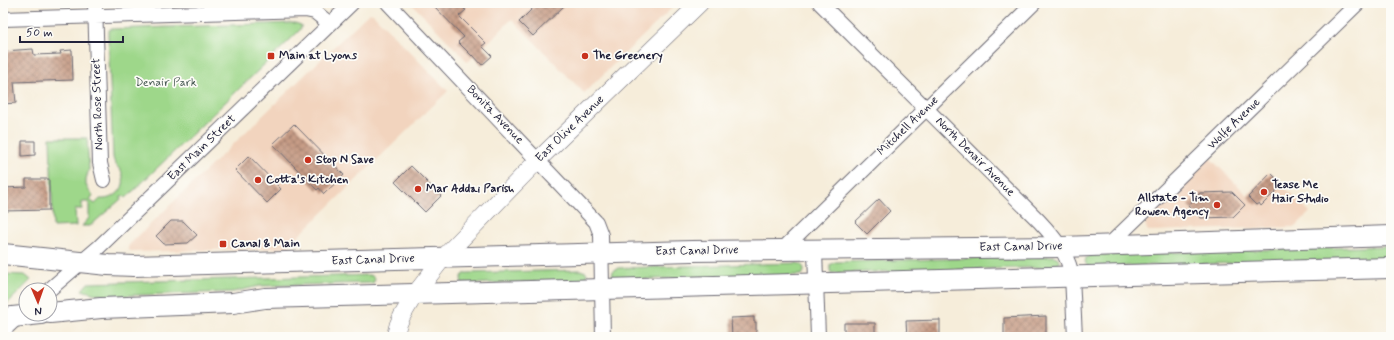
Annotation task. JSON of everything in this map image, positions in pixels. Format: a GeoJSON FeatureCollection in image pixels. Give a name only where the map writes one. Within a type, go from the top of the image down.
{"type":"FeatureCollection","features":[{"type":"Feature","properties":{"kind":"main road","name":"East Canal Drive"},"geometry":{"type":"LineString","coordinates":[[3,254],[134,266],[602,253],[1061,247],[1391,236]]}},
{"type":"Feature","properties":{"kind":"main road"},"geometry":{"type":"LineString","coordinates":[[58,312],[115,307],[233,303],[265,298],[1391,268]]}},
{"type":"Feature","properties":{"kind":"street","name":"East Main Street"},"geometry":{"type":"LineString","coordinates":[[58,282],[82,262],[352,3]]}},
{"type":"Feature","properties":{"kind":"street","name":"Bonita Avenue"},"geometry":{"type":"LineString","coordinates":[[388,3],[596,222],[601,235],[603,337]]}},
{"type":"Feature","properties":{"kind":"street","name":"East Olive Avenue"},"geometry":{"type":"LineString","coordinates":[[395,337],[402,316],[416,294],[443,258],[538,160],[700,3]]}},
{"type":"Feature","properties":{"kind":"street","name":"North Denair Avenue"},"geometry":{"type":"LineString","coordinates":[[820,3],[1039,221],[1061,247],[1067,257],[1072,276],[1075,337]]}},
{"type":"Feature","properties":{"kind":"street","name":"Mitchell Avenue"},"geometry":{"type":"LineString","coordinates":[[782,250],[1034,3]]}},
{"type":"Feature","properties":{"kind":"street","name":"Wolfe Avenue"},"geometry":{"type":"LineString","coordinates":[[1110,245],[1358,3]]}},
{"type":"Feature","properties":{"kind":"street"},"geometry":{"type":"LineString","coordinates":[[3,19],[95,10],[305,10],[316,12],[330,24]]}},
{"type":"Feature","properties":{"kind":"street","name":"North Rose Street"},"geometry":{"type":"LineString","coordinates":[[95,10],[100,163],[104,180]]}},
{"type":"Feature","properties":{"kind":"street"},"geometry":{"type":"LineString","coordinates":[[815,251],[818,337]]}},
{"type":"Feature","properties":{"kind":"street"},"geometry":{"type":"LineString","coordinates":[[3,331],[16,315]]}},
{"type":"Feature","properties":{"kind":"shaded area","name":"The Greenery"},"geometry":{"type":"Polygon","coordinates":[[[411,3],[677,3],[584,93],[512,19],[468,62],[411,3]]]}},
{"type":"Feature","properties":{"kind":"shaded area"},"geometry":{"type":"Polygon","coordinates":[[[369,13],[373,14],[448,91],[286,248],[133,252],[129,250],[128,247],[130,244],[369,13]]]}},
{"type":"Feature","properties":{"kind":"shaded area"},"geometry":{"type":"Polygon","coordinates":[[[1210,158],[1247,195],[1269,172],[1310,212],[1295,227],[1148,231],[1145,225],[1146,220],[1210,158]]]}},
{"type":"Feature","properties":{"kind":"green space","name":"Denair Park"},"geometry":{"type":"Polygon","coordinates":[[[295,23],[301,25],[299,31],[126,198],[121,196],[121,199],[90,226],[82,226],[89,218],[89,202],[82,202],[82,209],[75,209],[76,226],[53,227],[50,138],[87,138],[89,169],[86,185],[93,195],[90,200],[95,204],[100,199],[110,198],[115,195],[121,189],[123,184],[122,173],[115,164],[113,157],[108,33],[110,29],[295,23]]]}},
{"type":"Feature","properties":{"kind":"green space"},"geometry":{"type":"Polygon","coordinates":[[[1391,246],[1391,259],[1088,267],[1085,262],[1086,258],[1090,255],[1391,246]]]}},
{"type":"Feature","properties":{"kind":"green space"},"geometry":{"type":"Polygon","coordinates":[[[1053,256],[1059,259],[1057,267],[831,273],[830,270],[830,265],[835,262],[1053,256]]]}},
{"type":"Feature","properties":{"kind":"green space"},"geometry":{"type":"Polygon","coordinates":[[[797,263],[804,268],[802,275],[615,280],[612,276],[613,271],[618,268],[797,263]]]}},
{"type":"Feature","properties":{"kind":"green space"},"geometry":{"type":"Polygon","coordinates":[[[580,270],[586,272],[586,280],[462,284],[461,278],[466,273],[580,270]]]}},
{"type":"Feature","properties":{"kind":"green space"},"geometry":{"type":"Polygon","coordinates":[[[3,274],[25,275],[31,280],[29,282],[18,282],[18,293],[7,304],[3,305],[3,274]]]}},
{"type":"Feature","properties":{"kind":"green space"},"geometry":{"type":"Polygon","coordinates":[[[370,275],[375,279],[373,283],[260,286],[233,292],[107,296],[82,290],[88,283],[370,275]]]}},
{"type":"Feature","properties":{"kind":"building"},"geometry":{"type":"Polygon","coordinates":[[[431,3],[470,3],[464,9],[466,10],[459,16],[486,43],[482,46],[492,56],[482,65],[458,42],[464,37],[431,3]]]}},
{"type":"Feature","properties":{"kind":"building"},"geometry":{"type":"Polygon","coordinates":[[[538,3],[567,3],[533,36],[519,22],[538,3]]]}},
{"type":"Feature","properties":{"kind":"building"},"geometry":{"type":"Polygon","coordinates":[[[33,49],[34,55],[61,54],[60,51],[72,50],[73,80],[14,82],[16,103],[3,104],[3,51],[33,49]]]}},
{"type":"Feature","properties":{"kind":"building","name":"Stop N Save"},"geometry":{"type":"Polygon","coordinates":[[[294,124],[344,175],[324,194],[319,188],[317,190],[273,144],[294,124]]]}},
{"type":"Feature","properties":{"kind":"building"},"geometry":{"type":"Polygon","coordinates":[[[22,141],[35,141],[35,155],[22,156],[22,141]]]}},
{"type":"Feature","properties":{"kind":"building","name":"Cotta's Kitchen"},"geometry":{"type":"Polygon","coordinates":[[[249,156],[281,189],[267,203],[235,170],[249,156]]]}},
{"type":"Feature","properties":{"kind":"building","name":"Mar Addai Parish"},"geometry":{"type":"Polygon","coordinates":[[[411,166],[441,196],[425,212],[395,182],[411,166]]]}},
{"type":"Feature","properties":{"kind":"building","name":"Tease Me Hair Studio"},"geometry":{"type":"Polygon","coordinates":[[[1271,173],[1280,182],[1277,185],[1280,187],[1261,206],[1259,203],[1256,205],[1248,197],[1271,173]]]}},
{"type":"Feature","properties":{"kind":"building"},"geometry":{"type":"Polygon","coordinates":[[[26,179],[49,179],[49,210],[3,211],[3,188],[26,187],[26,179]]]}},
{"type":"Feature","properties":{"kind":"building","name":"Allstate - Tim Rowen Agency"},"geometry":{"type":"Polygon","coordinates":[[[1232,192],[1245,205],[1233,217],[1201,218],[1188,206],[1200,193],[1232,192]]]}},
{"type":"Feature","properties":{"kind":"building"},"geometry":{"type":"Polygon","coordinates":[[[879,199],[890,211],[867,234],[855,222],[879,199]]]}},
{"type":"Feature","properties":{"kind":"building"},"geometry":{"type":"Polygon","coordinates":[[[171,221],[183,221],[197,235],[188,243],[164,244],[156,236],[171,221]]]}},
{"type":"Feature","properties":{"kind":"building"},"geometry":{"type":"Polygon","coordinates":[[[1046,316],[1046,337],[1004,337],[1004,318],[1046,316]]]}},
{"type":"Feature","properties":{"kind":"building"},"geometry":{"type":"Polygon","coordinates":[[[754,317],[754,322],[756,322],[756,337],[732,337],[731,318],[754,317]]]}},
{"type":"Feature","properties":{"kind":"building"},"geometry":{"type":"Polygon","coordinates":[[[940,320],[940,337],[907,337],[906,321],[940,320]]]}},
{"type":"Feature","properties":{"kind":"building"},"geometry":{"type":"Polygon","coordinates":[[[844,323],[875,323],[875,337],[844,337],[844,323]]]}},
{"type":"Feature","properties":{"kind":"place","name":"Main at Lyons"},"geometry":{"type":"Point","coordinates":[271,56]}},
{"type":"Feature","properties":{"kind":"place","name":"The Greenery"},"geometry":{"type":"Point","coordinates":[585,56]}},
{"type":"Feature","properties":{"kind":"place","name":"Stop N Save"},"geometry":{"type":"Point","coordinates":[308,160]}},
{"type":"Feature","properties":{"kind":"place","name":"Cotta's Kitchen"},"geometry":{"type":"Point","coordinates":[258,180]}},
{"type":"Feature","properties":{"kind":"place","name":"Mar Addai Parish"},"geometry":{"type":"Point","coordinates":[418,189]}},
{"type":"Feature","properties":{"kind":"place","name":"Tease Me Hair Studio"},"geometry":{"type":"Point","coordinates":[1264,192]}},
{"type":"Feature","properties":{"kind":"place","name":"Allstate - Tim Rowen Agency"},"geometry":{"type":"Point","coordinates":[1217,205]}},
{"type":"Feature","properties":{"kind":"place","name":"Canal & Main"},"geometry":{"type":"Point","coordinates":[223,244]}}]}
